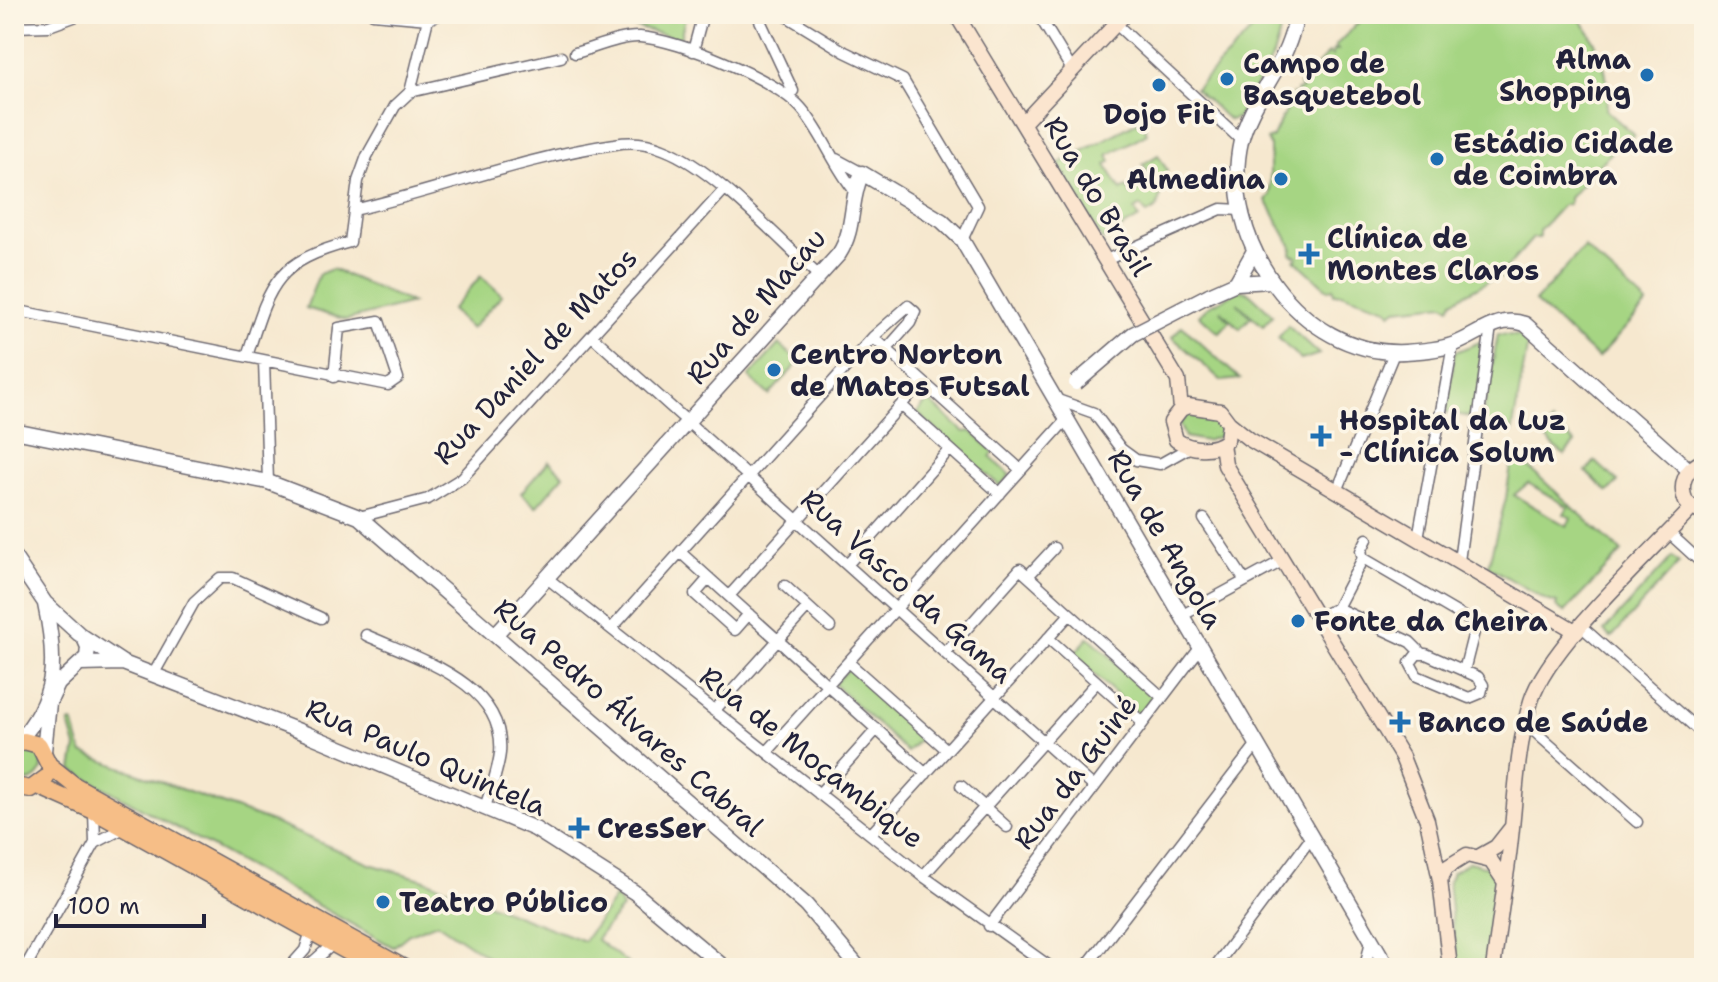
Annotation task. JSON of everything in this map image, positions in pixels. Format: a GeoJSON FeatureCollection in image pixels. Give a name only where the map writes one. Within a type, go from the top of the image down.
{"type":"FeatureCollection","features":[{"type":"Feature","properties":{"kind":"main road","name":"Rua do Brasil"},"geometry":{"type":"LineString","coordinates":[[956,14],[1178,380],[1181,409],[1171,422],[1172,430],[1176,440],[1192,446]]}},
{"type":"Feature","properties":{"kind":"main road"},"geometry":{"type":"LineString","coordinates":[[1024,122],[1121,19]]}},
{"type":"Feature","properties":{"kind":"main road"},"geometry":{"type":"LineString","coordinates":[[1178,380],[1202,408]]}},
{"type":"Feature","properties":{"kind":"main road"},"geometry":{"type":"LineString","coordinates":[[1181,409],[1188,406],[1220,411],[1249,439],[1580,629]]}},
{"type":"Feature","properties":{"kind":"main road"},"geometry":{"type":"LineString","coordinates":[[1229,423],[1224,442],[1225,465],[1402,757],[1417,792],[1440,880],[1450,968]]}},
{"type":"Feature","properties":{"kind":"main road"},"geometry":{"type":"LineString","coordinates":[[1192,446],[1216,448],[1224,442],[1249,439]]}},
{"type":"Feature","properties":{"kind":"main road"},"geometry":{"type":"LineString","coordinates":[[1493,968],[1512,847],[1511,828],[1526,724],[1541,676],[1669,533],[1698,512],[1683,494],[1689,470],[1704,461]]}},
{"type":"Feature","properties":{"kind":"main road"},"geometry":{"type":"LineString","coordinates":[[15,744],[32,742],[74,785],[404,968]]}},
{"type":"Feature","properties":{"kind":"main road"},"geometry":{"type":"LineString","coordinates":[[38,786],[47,758]]}},
{"type":"Feature","properties":{"kind":"main road"},"geometry":{"type":"LineString","coordinates":[[14,787],[38,786],[94,811],[377,968]]}},
{"type":"Feature","properties":{"kind":"main road"},"geometry":{"type":"LineString","coordinates":[[1430,837],[1439,850],[1455,860],[1480,856],[1496,847],[1511,828]]}},
{"type":"Feature","properties":{"kind":"main road"},"geometry":{"type":"LineString","coordinates":[[1480,856],[1491,861],[1505,882]]}},
{"type":"Feature","properties":{"kind":"main road"},"geometry":{"type":"LineString","coordinates":[[1440,880],[1455,860]]}},
{"type":"Feature","properties":{"kind":"street"},"geometry":{"type":"LineString","coordinates":[[14,27],[49,26],[82,14]]}},
{"type":"Feature","properties":{"kind":"street"},"geometry":{"type":"LineString","coordinates":[[373,14],[428,19],[441,15]]}},
{"type":"Feature","properties":{"kind":"street"},"geometry":{"type":"LineString","coordinates":[[693,51],[703,14]]}},
{"type":"Feature","properties":{"kind":"street"},"geometry":{"type":"LineString","coordinates":[[757,14],[787,92],[804,111],[854,190]]}},
{"type":"Feature","properties":{"kind":"street"},"geometry":{"type":"LineString","coordinates":[[783,14],[845,52],[903,80],[978,206],[962,240]]}},
{"type":"Feature","properties":{"kind":"street"},"geometry":{"type":"LineString","coordinates":[[1038,14],[1072,70]]}},
{"type":"Feature","properties":{"kind":"street"},"geometry":{"type":"LineString","coordinates":[[1298,14],[1285,53],[1256,103],[1241,140],[1238,181],[1241,210],[1254,251],[1271,281],[1288,301],[1330,333],[1362,346],[1394,353],[1453,345],[1491,326],[1515,320],[1525,324],[1689,470]]}},
{"type":"Feature","properties":{"kind":"street"},"geometry":{"type":"LineString","coordinates":[[410,92],[428,19]]}},
{"type":"Feature","properties":{"kind":"street"},"geometry":{"type":"LineString","coordinates":[[1121,19],[1241,140]]}},
{"type":"Feature","properties":{"kind":"street"},"geometry":{"type":"LineString","coordinates":[[575,53],[639,37],[693,51],[787,92]]}},
{"type":"Feature","properties":{"kind":"street"},"geometry":{"type":"LineString","coordinates":[[247,356],[282,271],[310,253],[350,242],[358,181],[374,140],[395,106],[410,92],[561,57]]}},
{"type":"Feature","properties":{"kind":"street"},"geometry":{"type":"LineString","coordinates":[[354,210],[616,144],[641,143],[664,149],[690,163],[819,276]]}},
{"type":"Feature","properties":{"kind":"street"},"geometry":{"type":"LineString","coordinates":[[832,156],[862,173]]}},
{"type":"Feature","properties":{"kind":"street","name":"Rua de Angola"},"geometry":{"type":"LineString","coordinates":[[862,173],[942,221],[962,240],[1388,968]]}},
{"type":"Feature","properties":{"kind":"street","name":"Rua de Macau"},"geometry":{"type":"LineString","coordinates":[[495,635],[850,238],[854,190],[862,173]]}},
{"type":"Feature","properties":{"kind":"street","name":"Rua Daniel de Matos"},"geometry":{"type":"LineString","coordinates":[[359,517],[428,499],[462,478],[724,190]]}},
{"type":"Feature","properties":{"kind":"street"},"geometry":{"type":"LineString","coordinates":[[1106,260],[1221,209],[1241,210]]}},
{"type":"Feature","properties":{"kind":"street"},"geometry":{"type":"LineString","coordinates":[[1236,283],[1254,251]]}},
{"type":"Feature","properties":{"kind":"street"},"geometry":{"type":"LineString","coordinates":[[1055,399],[1133,334],[1236,283],[1271,281]]}},
{"type":"Feature","properties":{"kind":"street"},"geometry":{"type":"LineString","coordinates":[[612,628],[873,337],[908,306],[915,312],[910,323],[887,349]]}},
{"type":"Feature","properties":{"kind":"street"},"geometry":{"type":"LineString","coordinates":[[14,310],[247,356],[334,377],[388,385],[398,378],[379,321],[339,328],[334,377]]}},
{"type":"Feature","properties":{"kind":"street"},"geometry":{"type":"LineString","coordinates":[[1459,561],[1491,326]]}},
{"type":"Feature","properties":{"kind":"street","name":"Rua Vasco da Gama"},"geometry":{"type":"LineString","coordinates":[[592,336],[1093,786]]}},
{"type":"Feature","properties":{"kind":"street"},"geometry":{"type":"LineString","coordinates":[[873,337],[1021,470]]}},
{"type":"Feature","properties":{"kind":"street"},"geometry":{"type":"LineString","coordinates":[[1418,538],[1453,345]]}},
{"type":"Feature","properties":{"kind":"street"},"geometry":{"type":"LineString","coordinates":[[1337,491],[1394,353]]}},
{"type":"Feature","properties":{"kind":"street"},"geometry":{"type":"LineString","coordinates":[[264,361],[268,482]]}},
{"type":"Feature","properties":{"kind":"street"},"geometry":{"type":"LineString","coordinates":[[729,596],[922,381]]}},
{"type":"Feature","properties":{"kind":"street"},"geometry":{"type":"LineString","coordinates":[[1055,399],[1094,413],[1121,449],[1136,460],[1160,464],[1192,446]]}},
{"type":"Feature","properties":{"kind":"street"},"geometry":{"type":"LineString","coordinates":[[901,405],[1000,494]]}},
{"type":"Feature","properties":{"kind":"street"},"geometry":{"type":"LineString","coordinates":[[767,752],[1066,420]]}},
{"type":"Feature","properties":{"kind":"street"},"geometry":{"type":"LineString","coordinates":[[14,431],[268,482],[359,517]]}},
{"type":"Feature","properties":{"kind":"street"},"geometry":{"type":"LineString","coordinates":[[847,565],[950,449]]}},
{"type":"Feature","properties":{"kind":"street","name":"Rua Pedro Álvares Cabral"},"geometry":{"type":"LineString","coordinates":[[359,517],[806,905],[857,966]]}},
{"type":"Feature","properties":{"kind":"street"},"geometry":{"type":"LineString","coordinates":[[1204,519],[1245,581]]}},
{"type":"Feature","properties":{"kind":"street"},"geometry":{"type":"LineString","coordinates":[[1669,533],[1704,565]]}},
{"type":"Feature","properties":{"kind":"street"},"geometry":{"type":"LineString","coordinates":[[1317,618],[1337,608],[1363,558],[1361,551],[1367,539]]}},
{"type":"Feature","properties":{"kind":"street"},"geometry":{"type":"LineString","coordinates":[[945,653],[1024,573],[1054,548]]}},
{"type":"Feature","properties":{"kind":"street"},"geometry":{"type":"LineString","coordinates":[[680,552],[926,774]]}},
{"type":"Feature","properties":{"kind":"street"},"geometry":{"type":"LineString","coordinates":[[14,557],[45,603],[55,651],[65,665],[77,665]]}},
{"type":"Feature","properties":{"kind":"street"},"geometry":{"type":"LineString","coordinates":[[1363,558],[1476,624],[1464,671]]}},
{"type":"Feature","properties":{"kind":"street"},"geometry":{"type":"LineString","coordinates":[[1181,616],[1282,561]]}},
{"type":"Feature","properties":{"kind":"street"},"geometry":{"type":"LineString","coordinates":[[1024,573],[1162,697]]}},
{"type":"Feature","properties":{"kind":"street"},"geometry":{"type":"LineString","coordinates":[[153,675],[194,602],[220,578],[233,578],[321,618]]}},
{"type":"Feature","properties":{"kind":"street","name":"Rua de Moçambique"},"geometry":{"type":"LineString","coordinates":[[547,578],[923,876],[1052,968]]}},
{"type":"Feature","properties":{"kind":"street"},"geometry":{"type":"LineString","coordinates":[[709,578],[695,594],[735,630],[749,614]]}},
{"type":"Feature","properties":{"kind":"street"},"geometry":{"type":"LineString","coordinates":[[785,586],[830,627]]}},
{"type":"Feature","properties":{"kind":"street","name":"Rua Paulo Quintela"},"geometry":{"type":"LineString","coordinates":[[45,603],[81,636],[123,663],[535,829],[645,901],[725,968]]}},
{"type":"Feature","properties":{"kind":"street"},"geometry":{"type":"LineString","coordinates":[[714,711],[808,607]]}},
{"type":"Feature","properties":{"kind":"street"},"geometry":{"type":"LineString","coordinates":[[1337,608],[1410,642],[1421,653],[1464,671],[1481,681],[1483,690],[1476,698],[1414,674],[1411,660],[1421,653]]}},
{"type":"Feature","properties":{"kind":"street"},"geometry":{"type":"LineString","coordinates":[[871,834],[1070,614]]}},
{"type":"Feature","properties":{"kind":"street"},"geometry":{"type":"LineString","coordinates":[[1580,629],[1704,735]]}},
{"type":"Feature","properties":{"kind":"street"},"geometry":{"type":"LineString","coordinates":[[15,744],[40,709],[55,651],[63,635],[81,636],[88,652],[58,684],[49,703],[47,758]]}},
{"type":"Feature","properties":{"kind":"street"},"geometry":{"type":"LineString","coordinates":[[366,635],[451,673],[486,706],[495,725],[500,751],[485,807]]}},
{"type":"Feature","properties":{"kind":"street"},"geometry":{"type":"LineString","coordinates":[[1048,638],[1142,722]]}},
{"type":"Feature","properties":{"kind":"street","name":"Rua da Guiné"},"geometry":{"type":"LineString","coordinates":[[989,926],[1200,648]]}},
{"type":"Feature","properties":{"kind":"street"},"geometry":{"type":"LineString","coordinates":[[848,662],[947,750]]}},
{"type":"Feature","properties":{"kind":"street","name":"Rua Paulo Quintela"},"geometry":{"type":"LineString","coordinates":[[77,665],[123,663]]}},
{"type":"Feature","properties":{"kind":"street"},"geometry":{"type":"LineString","coordinates":[[923,876],[1097,682]]}},
{"type":"Feature","properties":{"kind":"street"},"geometry":{"type":"LineString","coordinates":[[1526,724],[1637,822]]}},
{"type":"Feature","properties":{"kind":"street"},"geometry":{"type":"LineString","coordinates":[[819,794],[877,729]]}},
{"type":"Feature","properties":{"kind":"street"},"geometry":{"type":"LineString","coordinates":[[1085,968],[1257,744]]}},
{"type":"Feature","properties":{"kind":"street"},"geometry":{"type":"LineString","coordinates":[[961,786],[1007,827]]}},
{"type":"Feature","properties":{"kind":"street"},"geometry":{"type":"LineString","coordinates":[[25,968],[95,843],[94,811]]}},
{"type":"Feature","properties":{"kind":"street"},"geometry":{"type":"LineString","coordinates":[[95,843],[124,828]]}},
{"type":"Feature","properties":{"kind":"street"},"geometry":{"type":"LineString","coordinates":[[1214,968],[1311,838]]}},
{"type":"Feature","properties":{"kind":"street"},"geometry":{"type":"LineString","coordinates":[[289,968],[305,950],[311,931]]}},
{"type":"Feature","properties":{"kind":"street"},"geometry":{"type":"LineString","coordinates":[[1365,968],[1371,940]]}},
{"type":"Feature","properties":{"kind":"street"},"geometry":{"type":"LineString","coordinates":[[306,968],[333,944]]}},
{"type":"Feature","properties":{"kind":"green space"},"geometry":{"type":"Polygon","coordinates":[[[585,14],[686,14],[680,39],[585,14]]]}},
{"type":"Feature","properties":{"kind":"green space"},"geometry":{"type":"Polygon","coordinates":[[[1268,14],[1285,14],[1273,56],[1242,111],[1237,118],[1229,120],[1195,89],[1268,14]]]}},
{"type":"Feature","properties":{"kind":"green space","name":"Estádio Cidade de Coimbra"},"geometry":{"type":"Polygon","coordinates":[[[1367,14],[1576,14],[1602,59],[1607,83],[1606,110],[1634,135],[1628,141],[1624,138],[1599,165],[1599,172],[1593,172],[1569,198],[1569,204],[1563,205],[1539,231],[1539,238],[1533,238],[1502,277],[1496,277],[1453,301],[1450,307],[1444,304],[1396,309],[1391,313],[1387,308],[1341,293],[1334,294],[1333,288],[1328,290],[1295,260],[1298,257],[1291,254],[1292,247],[1266,200],[1270,195],[1270,146],[1267,140],[1273,137],[1293,94],[1297,96],[1297,90],[1302,89],[1299,85],[1329,53],[1332,56],[1333,50],[1338,50],[1335,46],[1367,14]]]}},
{"type":"Feature","properties":{"kind":"green space"},"geometry":{"type":"Polygon","coordinates":[[[1141,120],[1147,133],[1108,155],[1111,161],[1106,165],[1121,190],[1127,187],[1131,194],[1153,181],[1143,164],[1158,155],[1167,170],[1157,208],[1147,214],[1141,206],[1135,210],[1139,218],[1102,240],[1058,164],[1141,120]]]}},
{"type":"Feature","properties":{"kind":"green space"},"geometry":{"type":"Polygon","coordinates":[[[1584,247],[1647,304],[1598,358],[1535,302],[1584,247]]]}},
{"type":"Feature","properties":{"kind":"green space"},"geometry":{"type":"Polygon","coordinates":[[[332,269],[412,303],[346,320],[306,308],[319,274],[332,269]]]}},
{"type":"Feature","properties":{"kind":"green space"},"geometry":{"type":"Polygon","coordinates":[[[481,276],[502,295],[471,329],[451,310],[481,276]]]}},
{"type":"Feature","properties":{"kind":"green space"},"geometry":{"type":"Polygon","coordinates":[[[1240,290],[1247,291],[1273,315],[1263,326],[1237,303],[1251,317],[1240,329],[1220,310],[1230,321],[1219,333],[1199,315],[1207,307],[1240,290]]]}},
{"type":"Feature","properties":{"kind":"green space"},"geometry":{"type":"Polygon","coordinates":[[[1182,326],[1240,379],[1222,381],[1172,337],[1182,326]]]}},
{"type":"Feature","properties":{"kind":"green space"},"geometry":{"type":"Polygon","coordinates":[[[1288,326],[1319,354],[1301,360],[1278,338],[1288,326]]]}},
{"type":"Feature","properties":{"kind":"green space"},"geometry":{"type":"Polygon","coordinates":[[[1498,334],[1529,337],[1512,433],[1481,428],[1498,334]]]}},
{"type":"Feature","properties":{"kind":"green space"},"geometry":{"type":"Polygon","coordinates":[[[1485,340],[1475,418],[1446,412],[1455,352],[1485,340]]]}},
{"type":"Feature","properties":{"kind":"green space","name":"Centro Norton de Matos Futsal"},"geometry":{"type":"Polygon","coordinates":[[[779,344],[799,362],[769,395],[749,377],[779,344]]]}},
{"type":"Feature","properties":{"kind":"green space"},"geometry":{"type":"Polygon","coordinates":[[[928,400],[964,432],[971,431],[994,452],[990,457],[1010,475],[1000,486],[917,413],[928,400]]]}},
{"type":"Feature","properties":{"kind":"green space"},"geometry":{"type":"Polygon","coordinates":[[[1188,414],[1216,418],[1222,425],[1220,436],[1206,441],[1185,437],[1179,424],[1188,414]]]}},
{"type":"Feature","properties":{"kind":"green space"},"geometry":{"type":"Polygon","coordinates":[[[1552,422],[1575,443],[1564,455],[1541,435],[1552,422]]]}},
{"type":"Feature","properties":{"kind":"green space"},"geometry":{"type":"Polygon","coordinates":[[[1513,453],[1622,552],[1565,612],[1556,607],[1557,603],[1546,600],[1488,566],[1506,498],[1513,453]],[[1528,483],[1514,495],[1567,526],[1571,518],[1564,514],[1568,507],[1528,483]]]}},
{"type":"Feature","properties":{"kind":"green space"},"geometry":{"type":"Polygon","coordinates":[[[549,461],[564,475],[536,507],[521,493],[549,461]]]}},
{"type":"Feature","properties":{"kind":"green space"},"geometry":{"type":"Polygon","coordinates":[[[1595,461],[1618,482],[1608,492],[1586,472],[1595,461]]]}},
{"type":"Feature","properties":{"kind":"green space"},"geometry":{"type":"Polygon","coordinates":[[[1672,557],[1679,563],[1611,638],[1604,631],[1672,557]]]}},
{"type":"Feature","properties":{"kind":"green space"},"geometry":{"type":"Polygon","coordinates":[[[1089,637],[1153,696],[1139,715],[1073,655],[1089,637]]]}},
{"type":"Feature","properties":{"kind":"green space"},"geometry":{"type":"Polygon","coordinates":[[[850,666],[924,734],[907,752],[834,684],[850,666]]]}},
{"type":"Feature","properties":{"kind":"green space"},"geometry":{"type":"Polygon","coordinates":[[[73,722],[82,753],[274,823],[370,864],[425,880],[584,941],[616,896],[622,908],[596,939],[634,968],[504,968],[437,923],[409,934],[393,947],[72,770],[76,747],[69,723],[73,722]]]}},
{"type":"Feature","properties":{"kind":"green space"},"geometry":{"type":"Polygon","coordinates":[[[27,751],[38,755],[42,766],[38,777],[27,781],[16,777],[12,766],[16,755],[27,751]]]}},
{"type":"Feature","properties":{"kind":"green space"},"geometry":{"type":"Polygon","coordinates":[[[1469,862],[1488,867],[1498,884],[1487,968],[1457,968],[1448,882],[1452,873],[1469,862]]]}},
{"type":"Feature","properties":{"kind":"place","name":"Alma Shopping"},"geometry":{"type":"Point","coordinates":[1647,75]}},
{"type":"Feature","properties":{"kind":"place","name":"Campo de Basquetebol"},"geometry":{"type":"Point","coordinates":[1227,79]}},
{"type":"Feature","properties":{"kind":"place","name":"Dojo Fit"},"geometry":{"type":"Point","coordinates":[1159,85]}},
{"type":"Feature","properties":{"kind":"place","name":"Estádio Cidade de Coimbra"},"geometry":{"type":"Point","coordinates":[1437,159]}},
{"type":"Feature","properties":{"kind":"place","name":"Almedina"},"geometry":{"type":"Point","coordinates":[1281,179]}},
{"type":"Feature","properties":{"kind":"place","name":"Clínica de Montes Claros"},"geometry":{"type":"Point","coordinates":[1309,254]}},
{"type":"Feature","properties":{"kind":"place","name":"Centro Norton de Matos Futsal"},"geometry":{"type":"Point","coordinates":[774,370]}},
{"type":"Feature","properties":{"kind":"place","name":"Hospital da Luz - Clínica Solum"},"geometry":{"type":"Point","coordinates":[1321,436]}},
{"type":"Feature","properties":{"kind":"place","name":"Fonte da Cheira"},"geometry":{"type":"Point","coordinates":[1298,621]}},
{"type":"Feature","properties":{"kind":"place","name":"Banco de Saúde"},"geometry":{"type":"Point","coordinates":[1400,722]}},
{"type":"Feature","properties":{"kind":"place","name":"CresSer"},"geometry":{"type":"Point","coordinates":[579,828]}},
{"type":"Feature","properties":{"kind":"place","name":"Teatro Público"},"geometry":{"type":"Point","coordinates":[383,902]}}]}
